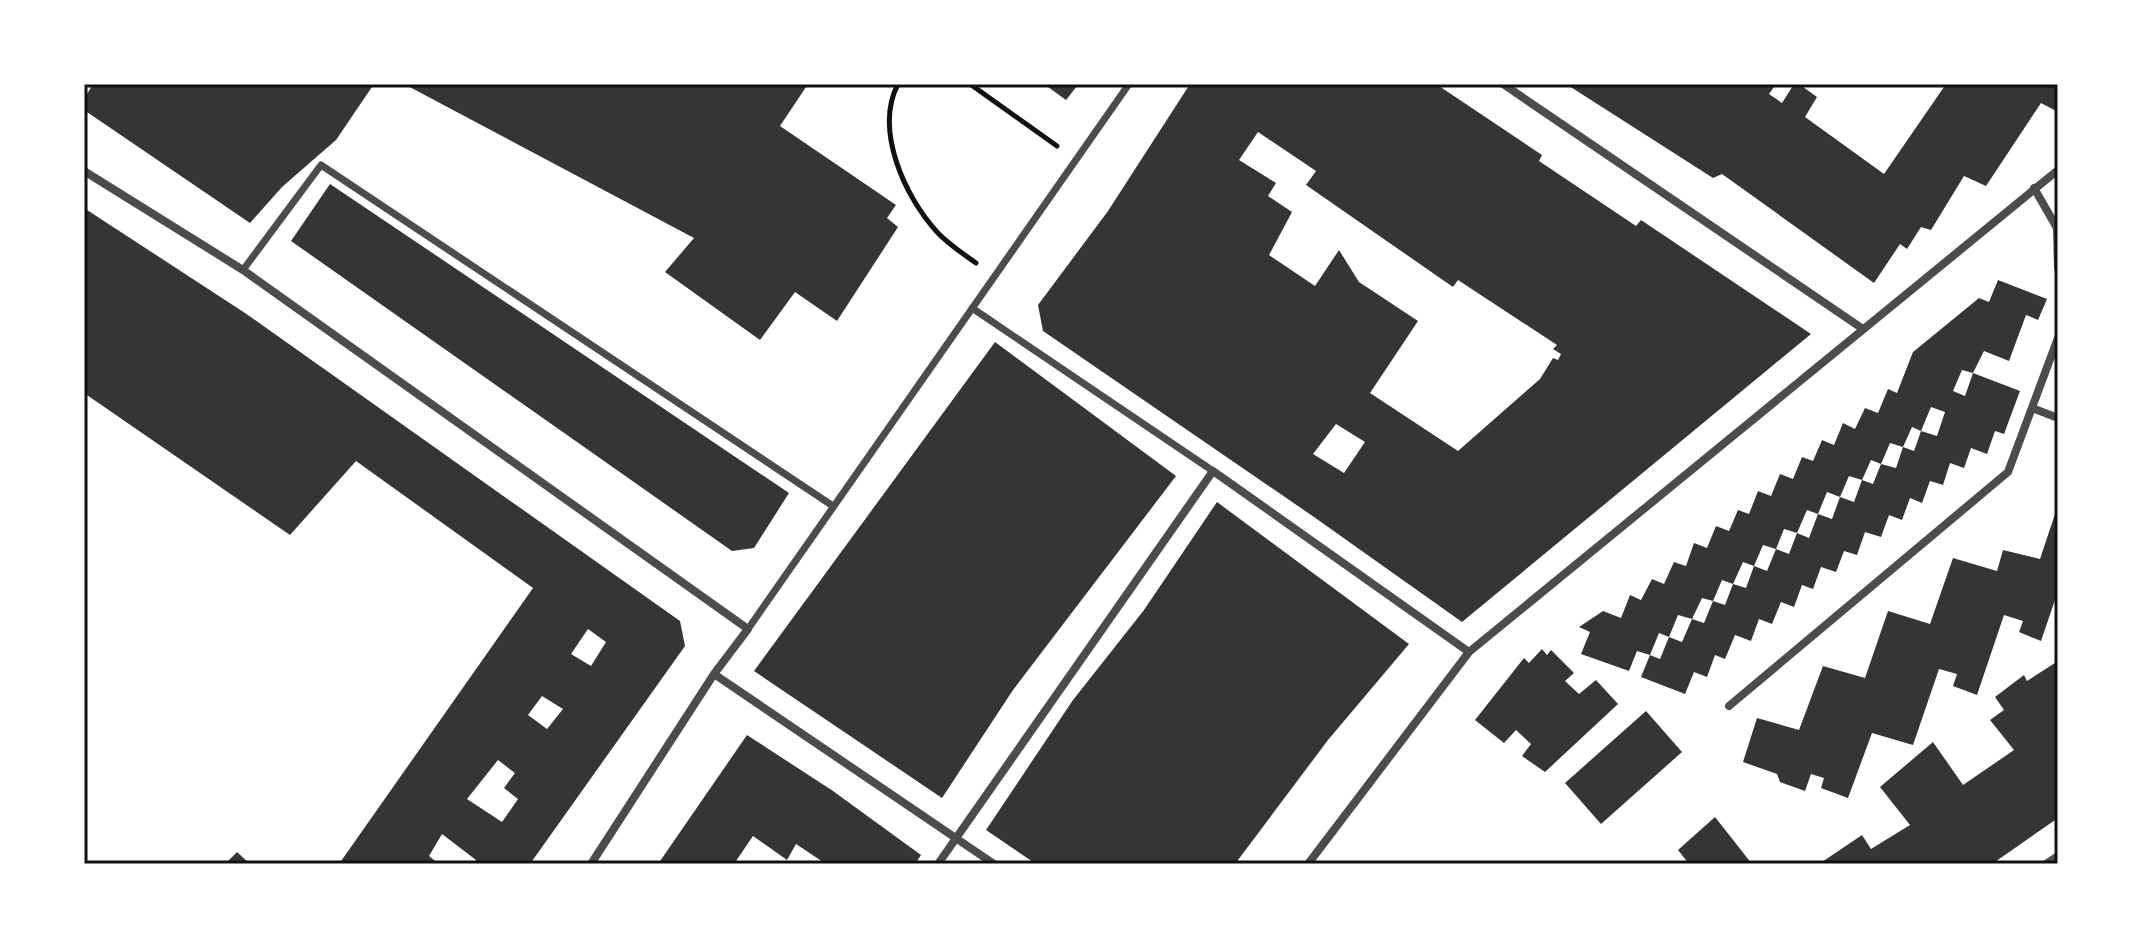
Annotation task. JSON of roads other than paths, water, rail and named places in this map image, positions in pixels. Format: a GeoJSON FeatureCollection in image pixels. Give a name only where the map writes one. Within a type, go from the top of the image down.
{"type":"FeatureCollection","features":[{"type":"Feature","properties":{"kind":"street"},"geometry":{"type":"LineString","coordinates":[[591,864],[714,674],[1129,84]]}},
{"type":"Feature","properties":{"kind":"street"},"geometry":{"type":"LineString","coordinates":[[1503,84],[1863,329]]}},
{"type":"Feature","properties":{"kind":"street"},"geometry":{"type":"LineString","coordinates":[[243,270],[321,165],[833,506]]}},
{"type":"Feature","properties":{"kind":"street"},"geometry":{"type":"LineString","coordinates":[[1308,864],[1469,652],[2058,170]]}},
{"type":"Feature","properties":{"kind":"street"},"geometry":{"type":"LineString","coordinates":[[84,171],[243,270],[748,629]]}},
{"type":"Feature","properties":{"kind":"street"},"geometry":{"type":"LineString","coordinates":[[2034,188],[2057,228],[2058,268]]}},
{"type":"Feature","properties":{"kind":"street"},"geometry":{"type":"LineString","coordinates":[[972,308],[1213,471],[1469,652]]}},
{"type":"Feature","properties":{"kind":"street"},"geometry":{"type":"LineString","coordinates":[[1729,706],[2008,472],[2058,338]]}},
{"type":"Feature","properties":{"kind":"street"},"geometry":{"type":"LineString","coordinates":[[2032,408],[2058,418]]}},
{"type":"Feature","properties":{"kind":"street"},"geometry":{"type":"LineString","coordinates":[[938,864],[1213,471]]}},
{"type":"Feature","properties":{"kind":"street"},"geometry":{"type":"LineString","coordinates":[[714,674],[994,864]]}},
{"type":"Feature","properties":{"kind":"street"},"geometry":{"type":"LineString","coordinates":[[2046,864],[2058,856]]}}]}
